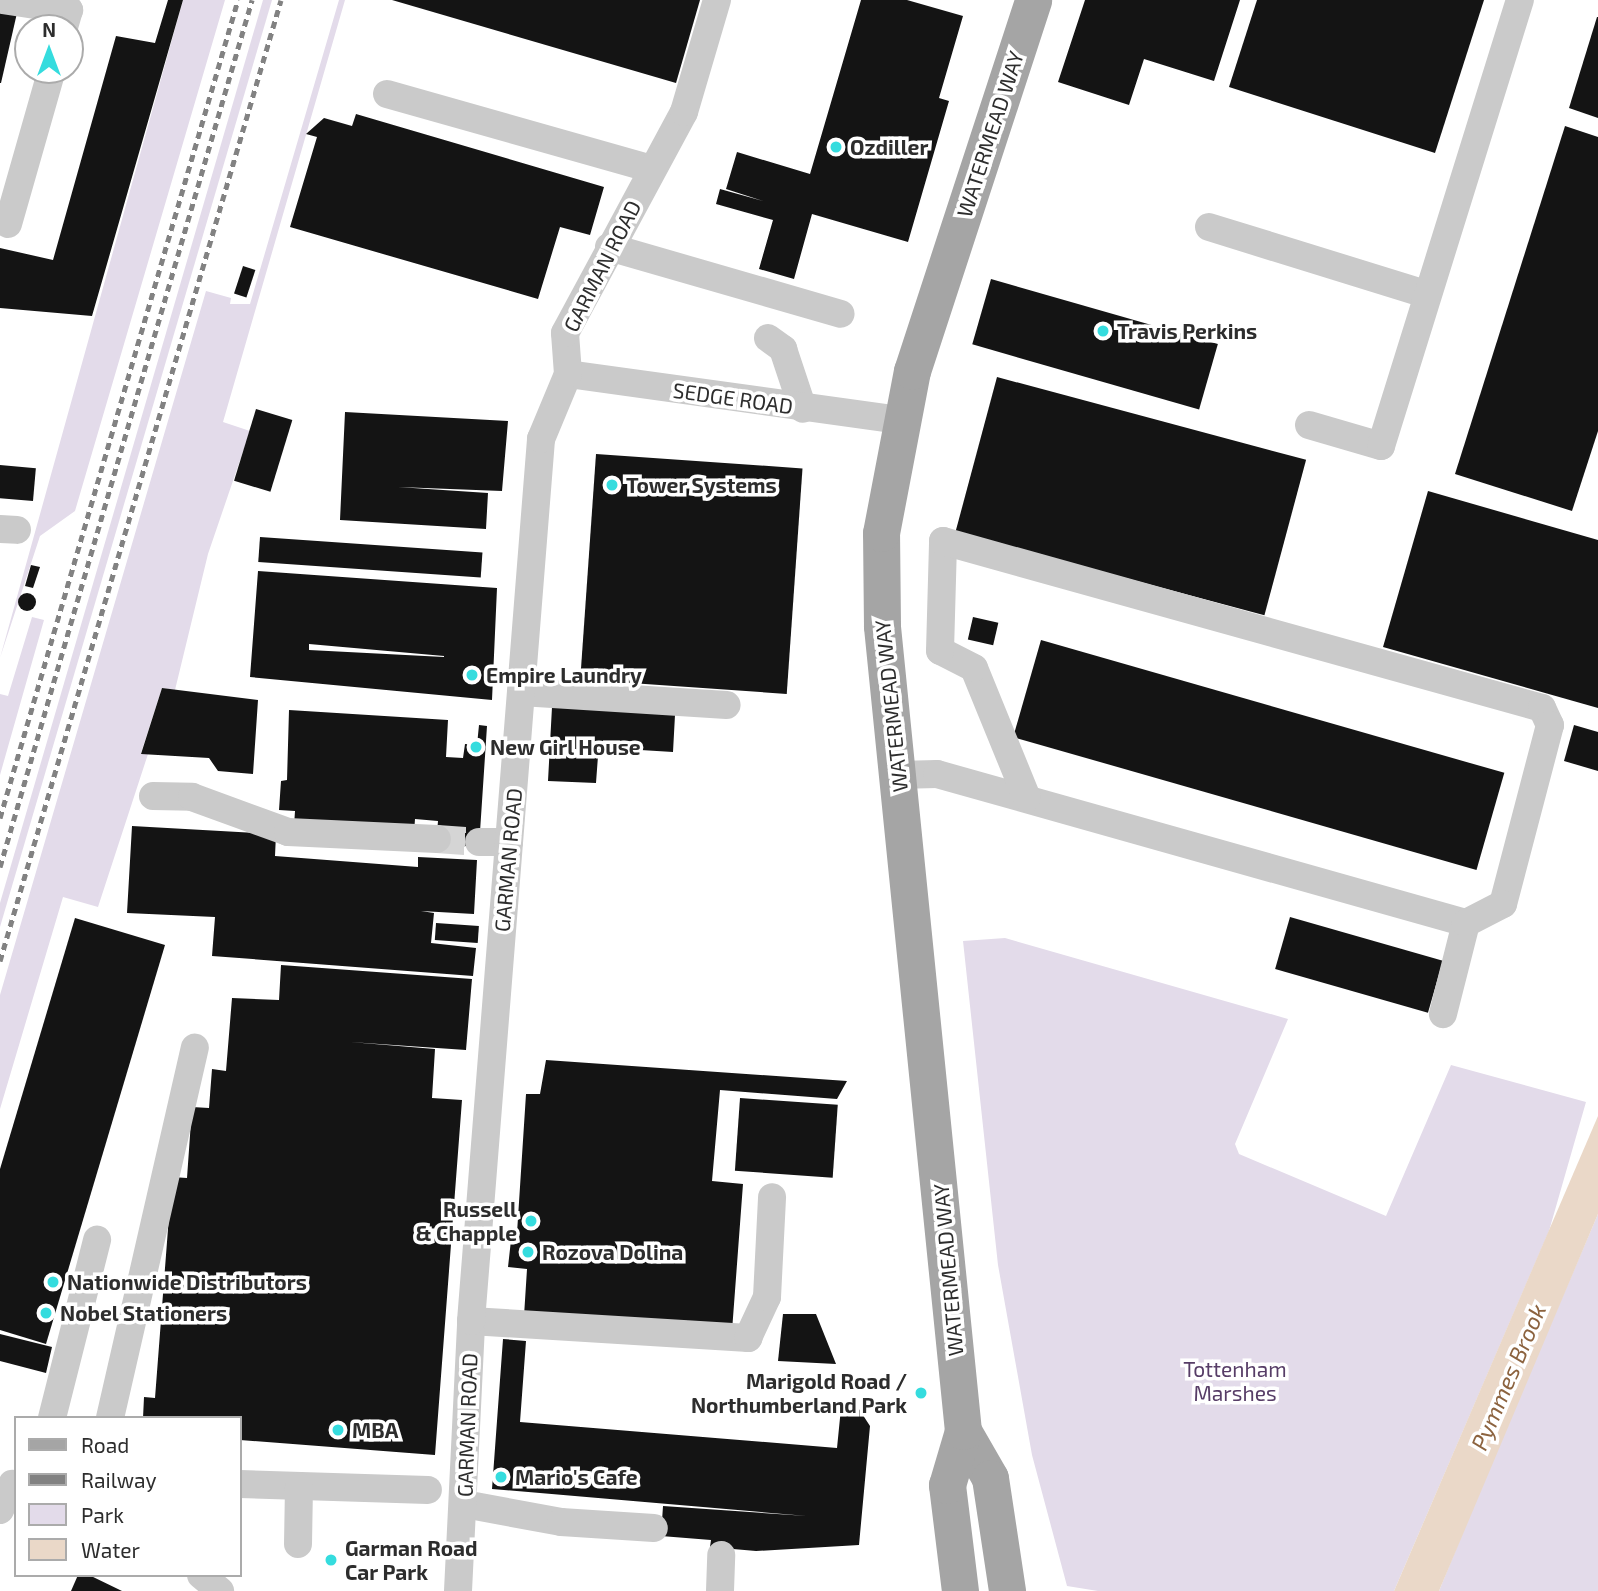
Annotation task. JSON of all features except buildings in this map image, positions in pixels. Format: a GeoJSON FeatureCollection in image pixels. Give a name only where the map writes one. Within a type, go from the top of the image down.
{"type":"FeatureCollection","features":[{"type":"Feature","properties":{"kind":"main road","name":"WATERMEAD WAY"},"geometry":{"type":"LineString","coordinates":[[960,1591],[947,1485],[963,1431],[897,775],[881,593],[881,533],[899,420],[1032,0]]}},
{"type":"Feature","properties":{"kind":"main road","name":"WATERMEAD WAY"},"geometry":{"type":"LineString","coordinates":[[963,1431],[990,1478],[1007,1591]]}},
{"type":"Feature","properties":{"kind":"street"},"geometry":{"type":"LineString","coordinates":[[2,0],[69,10],[68,14]]}},
{"type":"Feature","properties":{"kind":"street","name":"GARMAN ROAD"},"geometry":{"type":"LineString","coordinates":[[458,1591],[471,1321],[541,439],[568,374],[565,333],[684,112],[717,0]]}},
{"type":"Feature","properties":{"kind":"street"},"geometry":{"type":"LineString","coordinates":[[1309,425],[1381,446],[1426,293],[1520,0]]}},
{"type":"Feature","properties":{"kind":"street"},"geometry":{"type":"LineString","coordinates":[[8,224],[48,84]]}},
{"type":"Feature","properties":{"kind":"street"},"geometry":{"type":"LineString","coordinates":[[387,94],[652,169]]}},
{"type":"Feature","properties":{"kind":"street"},"geometry":{"type":"LineString","coordinates":[[1209,227],[1426,293]]}},
{"type":"Feature","properties":{"kind":"street"},"geometry":{"type":"LineString","coordinates":[[609,247],[841,314]]}},
{"type":"Feature","properties":{"kind":"street"},"geometry":{"type":"LineString","coordinates":[[768,338],[783,349],[803,408]]}},
{"type":"Feature","properties":{"kind":"street","name":"SEDGE ROAD"},"geometry":{"type":"LineString","coordinates":[[568,374],[899,420]]}},
{"type":"Feature","properties":{"kind":"street"},"geometry":{"type":"LineString","coordinates":[[897,775],[937,774],[1466,923],[1503,904],[1550,725],[1542,708],[943,541],[940,652],[974,668],[1027,798]]}},
{"type":"Feature","properties":{"kind":"street"},"geometry":{"type":"LineString","coordinates":[[521,692],[727,705]]}},
{"type":"Feature","properties":{"kind":"street"},"geometry":{"type":"LineString","coordinates":[[153,796],[192,797],[288,832],[437,839]]}},
{"type":"Feature","properties":{"kind":"street"},"geometry":{"type":"LineString","coordinates":[[479,842],[509,842]]}},
{"type":"Feature","properties":{"kind":"street"},"geometry":{"type":"LineString","coordinates":[[1443,1014],[1466,923]]}},
{"type":"Feature","properties":{"kind":"street"},"geometry":{"type":"LineString","coordinates":[[110,1416],[195,1048]]}},
{"type":"Feature","properties":{"kind":"street"},"geometry":{"type":"LineString","coordinates":[[471,1321],[748,1338],[767,1297],[772,1197]]}},
{"type":"Feature","properties":{"kind":"street"},"geometry":{"type":"LineString","coordinates":[[52,1416],[97,1240]]}},
{"type":"Feature","properties":{"kind":"street"},"geometry":{"type":"LineString","coordinates":[[0,1510],[9,1484]]}},
{"type":"Feature","properties":{"kind":"street","name":"GARMAN ROAD"},"geometry":{"type":"LineString","coordinates":[[242,1484],[428,1490]]}},
{"type":"Feature","properties":{"kind":"street"},"geometry":{"type":"LineString","coordinates":[[298,1544],[299,1486]]}},
{"type":"Feature","properties":{"kind":"street"},"geometry":{"type":"LineString","coordinates":[[464,1504],[561,1522],[654,1528]]}},
{"type":"Feature","properties":{"kind":"street"},"geometry":{"type":"LineString","coordinates":[[720,1591],[721,1555]]}},
{"type":"Feature","properties":{"kind":"street"},"geometry":{"type":"LineString","coordinates":[[203,1577],[220,1591]]}},
{"type":"Feature","properties":{"kind":"green space"},"geometry":{"type":"Polygon","coordinates":[[[183,0],[225,0],[75,511],[40,536],[0,658],[183,0]]]}},
{"type":"Feature","properties":{"kind":"green space"},"geometry":{"type":"Polygon","coordinates":[[[263,0],[272,0],[0,927],[0,903],[263,0]]]}},
{"type":"Feature","properties":{"kind":"green space"},"geometry":{"type":"Polygon","coordinates":[[[339,0],[345,0],[223,422],[250,431],[208,554],[175,690],[162,688],[141,753],[148,754],[98,907],[63,897],[0,1109],[0,995],[206,291],[231,298],[230,304],[250,304],[339,0]]]}},
{"type":"Feature","properties":{"kind":"green space"},"geometry":{"type":"Polygon","coordinates":[[[32,617],[44,620],[0,775],[0,694],[8,696],[32,617]]]}},
{"type":"Feature","properties":{"kind":"green space","name":"Tottenham Marshes"},"geometry":{"type":"Polygon","coordinates":[[[1005,938],[1288,1019],[1235,1144],[1239,1154],[1386,1216],[1451,1065],[1586,1102],[1549,1231],[1394,1591],[1098,1591],[1067,1586],[1032,1455],[998,1265],[963,941],[1005,938]]]}},
{"type":"Feature","properties":{"kind":"green space"},"geometry":{"type":"Polygon","coordinates":[[[1598,1214],[1598,1591],[1439,1591],[1492,1461],[1598,1214]]]}},
{"type":"Feature","properties":{"kind":"water","name":"Pymmes Brook"},"geometry":{"type":"Polygon","coordinates":[[[1598,1116],[1598,1214],[1439,1591],[1394,1591],[1598,1116]]]}},
{"type":"Feature","properties":{"kind":"tunnel"},"geometry":{"type":"LineString","coordinates":[[437,839],[479,842]]}},
{"type":"Feature","properties":{"kind":"railway"},"geometry":{"type":"LineString","coordinates":[[0,818],[238,0]]}},
{"type":"Feature","properties":{"kind":"railway"},"geometry":{"type":"LineString","coordinates":[[0,867],[252,0]]}},
{"type":"Feature","properties":{"kind":"railway"},"geometry":{"type":"LineString","coordinates":[[0,961],[281,0]]}},
{"type":"Feature","properties":{"kind":"place","name":"Ozdiller"},"geometry":{"type":"Point","coordinates":[836,147]}},
{"type":"Feature","properties":{"kind":"place","name":"Travis Perkins"},"geometry":{"type":"Point","coordinates":[1103,331]}},
{"type":"Feature","properties":{"kind":"place","name":"Tower Systems"},"geometry":{"type":"Point","coordinates":[612,485]}},
{"type":"Feature","properties":{"kind":"place","name":"Empire Laundry"},"geometry":{"type":"Point","coordinates":[472,675]}},
{"type":"Feature","properties":{"kind":"place","name":"New Girl House"},"geometry":{"type":"Point","coordinates":[476,747]}},
{"type":"Feature","properties":{"kind":"place","name":"Russell & Chapple"},"geometry":{"type":"Point","coordinates":[531,1221]}},
{"type":"Feature","properties":{"kind":"place","name":"Rozova Dolina"},"geometry":{"type":"Point","coordinates":[528,1252]}},
{"type":"Feature","properties":{"kind":"place","name":"Nationwide Distributors"},"geometry":{"type":"Point","coordinates":[53,1282]}},
{"type":"Feature","properties":{"kind":"place","name":"Nobel Stationers"},"geometry":{"type":"Point","coordinates":[46,1313]}},
{"type":"Feature","properties":{"kind":"place","name":"Marigold Road / Northumberland Park"},"geometry":{"type":"Point","coordinates":[921,1393]}},
{"type":"Feature","properties":{"kind":"place","name":"MBA"},"geometry":{"type":"Point","coordinates":[338,1430]}},
{"type":"Feature","properties":{"kind":"place","name":"Mario's Cafe"},"geometry":{"type":"Point","coordinates":[501,1477]}},
{"type":"Feature","properties":{"kind":"place","name":"Garman Road Car Park"},"geometry":{"type":"Point","coordinates":[331,1560]}}]}
